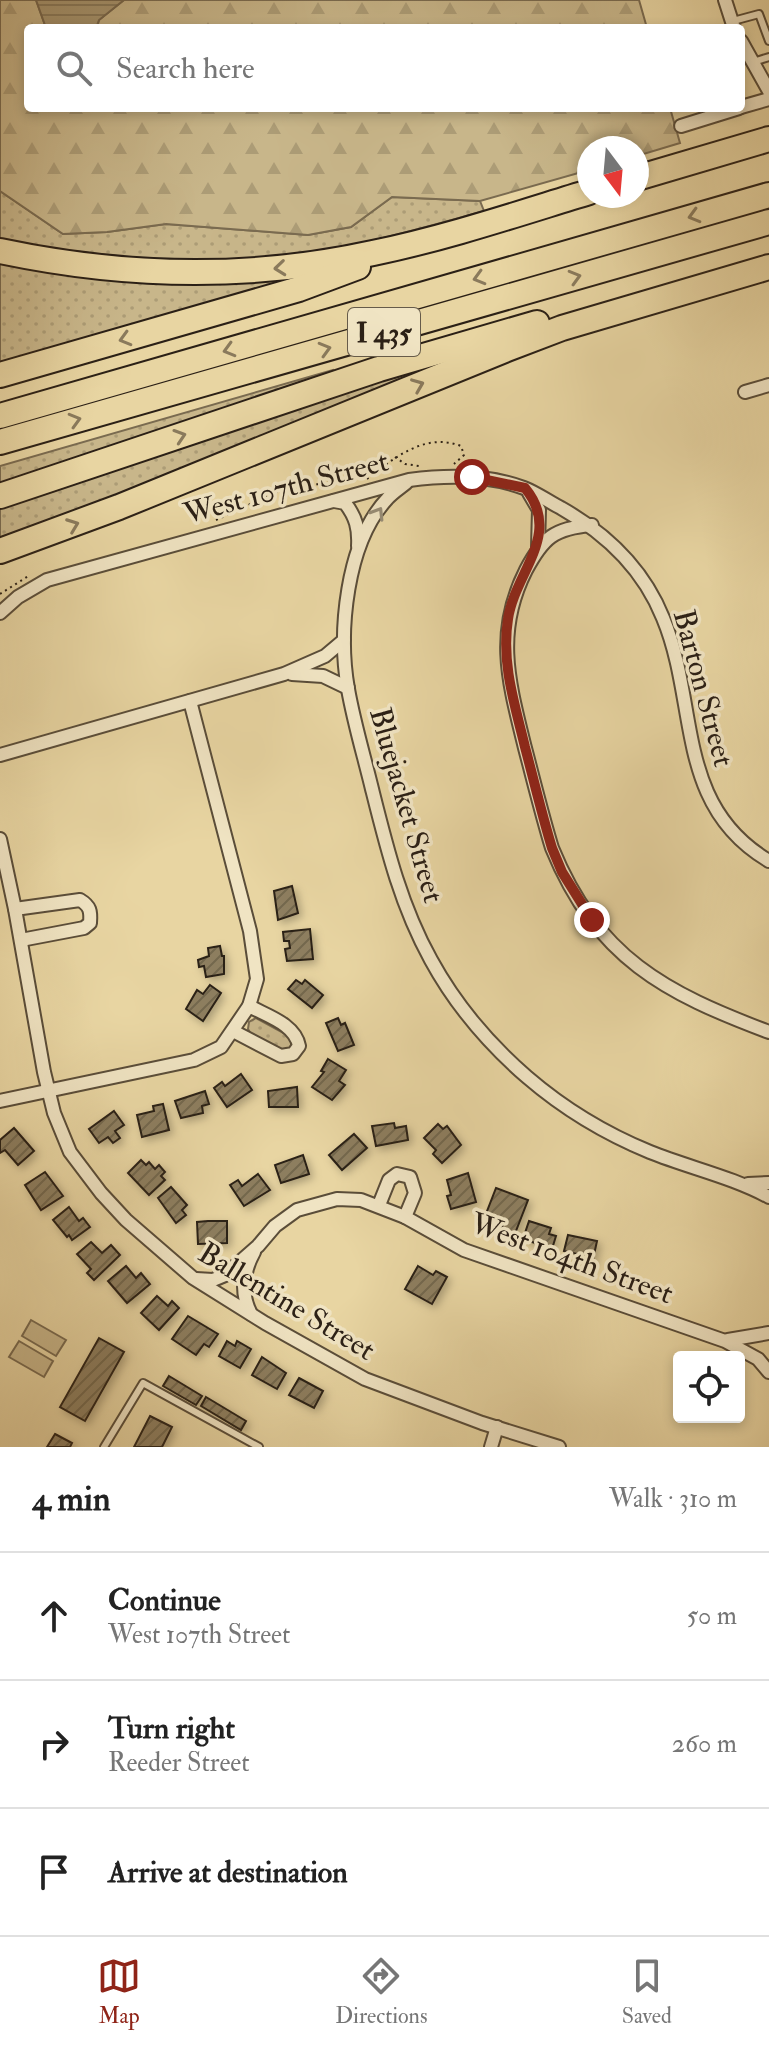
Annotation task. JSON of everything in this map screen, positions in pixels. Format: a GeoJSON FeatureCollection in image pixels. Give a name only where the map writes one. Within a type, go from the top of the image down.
{"type":"FeatureCollection","features":[{"type":"Feature","properties":{"kind":"highway"},"geometry":{"type":"LineString","coordinates":[[649,174],[769,139]]}},
{"type":"Feature","properties":{"kind":"highway","name":"I 435"},"geometry":{"type":"LineString","coordinates":[[0,416],[769,195]]}},
{"type":"Feature","properties":{"kind":"highway"},"geometry":{"type":"LineString","coordinates":[[0,251],[124,271],[229,272],[371,254],[577,196]]}},
{"type":"Feature","properties":{"kind":"highway","name":"I 435"},"geometry":{"type":"LineString","coordinates":[[0,442],[769,222]]}},
{"type":"Feature","properties":{"kind":"highway"},"geometry":{"type":"LineString","coordinates":[[0,375],[299,289],[439,237]]}},
{"type":"Feature","properties":{"kind":"highway"},"geometry":{"type":"LineString","coordinates":[[0,551],[119,507],[562,328],[769,267]]}},
{"type":"Feature","properties":{"kind":"highway"},"geometry":{"type":"LineString","coordinates":[[0,496],[459,345],[650,291],[691,289]]}},
{"type":"Feature","properties":{"kind":"street"},"geometry":{"type":"LineString","coordinates":[[725,0],[733,24]]}},
{"type":"Feature","properties":{"kind":"street"},"geometry":{"type":"LineString","coordinates":[[745,48],[769,91]]}},
{"type":"Feature","properties":{"kind":"street"},"geometry":{"type":"LineString","coordinates":[[745,106],[769,99]]}},
{"type":"Feature","properties":{"kind":"street"},"geometry":{"type":"LineString","coordinates":[[681,126],[727,112]]}},
{"type":"Feature","properties":{"kind":"street"},"geometry":{"type":"LineString","coordinates":[[745,392],[769,385]]}},
{"type":"Feature","properties":{"kind":"street","name":"West 107th Street"},"geometry":{"type":"LineString","coordinates":[[0,613],[18,597],[47,580],[409,480],[440,476],[472,477],[525,488],[592,525]]}},
{"type":"Feature","properties":{"kind":"street","name":"Bluejacket Street"},"geometry":{"type":"LineString","coordinates":[[409,480],[386,499],[369,526],[358,554],[343,622],[348,688],[400,892],[432,962],[477,1026],[528,1078],[586,1120],[651,1152],[744,1184],[769,1197]]}},
{"type":"Feature","properties":{"kind":"street"},"geometry":{"type":"LineString","coordinates":[[525,488],[539,510],[538,547]]}},
{"type":"Feature","properties":{"kind":"street","name":"Bluejacket Street"},"geometry":{"type":"LineString","coordinates":[[331,501],[345,503],[354,516],[359,533],[358,554]]}},
{"type":"Feature","properties":{"kind":"street"},"geometry":{"type":"LineString","coordinates":[[592,525],[570,527],[546,538],[538,547],[514,594],[508,618],[507,671],[545,824],[562,872],[592,920],[637,967],[695,1003],[769,1032]]}},
{"type":"Feature","properties":{"kind":"street","name":"Barton Street"},"geometry":{"type":"LineString","coordinates":[[592,525],[634,567],[663,617],[671,640],[694,757],[701,782],[712,804],[743,842],[769,861]]}},
{"type":"Feature","properties":{"kind":"street"},"geometry":{"type":"LineString","coordinates":[[0,755],[284,674],[325,656],[344,640]]}},
{"type":"Feature","properties":{"kind":"street"},"geometry":{"type":"LineString","coordinates":[[284,674],[323,676],[348,688]]}},
{"type":"Feature","properties":{"kind":"street"},"geometry":{"type":"LineString","coordinates":[[0,1101],[194,1060],[221,1047],[249,1006],[257,979],[250,931],[190,701]]}},
{"type":"Feature","properties":{"kind":"street","name":"Ballentine Street"},"geometry":{"type":"LineString","coordinates":[[0,839],[49,1091],[61,1132],[70,1152],[87,1176],[126,1220],[193,1278],[365,1379],[559,1447]]}},
{"type":"Feature","properties":{"kind":"street"},"geometry":{"type":"LineString","coordinates":[[15,909],[80,900],[87,904],[91,912],[90,923],[84,928],[21,940]]}},
{"type":"Feature","properties":{"kind":"street"},"geometry":{"type":"LineString","coordinates":[[233,1031],[281,1056],[293,1054],[299,1046],[297,1036],[286,1026],[249,1006]]}},
{"type":"Feature","properties":{"kind":"street"},"geometry":{"type":"LineString","coordinates":[[379,1205],[389,1180],[397,1174],[410,1177],[415,1193],[405,1217]]}},
{"type":"Feature","properties":{"kind":"street","name":"Bluejacket Street"},"geometry":{"type":"LineString","coordinates":[[744,1184],[769,1183]]}},
{"type":"Feature","properties":{"kind":"street","name":"West 104th Street"},"geometry":{"type":"LineString","coordinates":[[193,1278],[213,1280],[225,1275],[275,1226],[297,1210],[337,1199],[361,1200],[405,1217],[464,1250],[725,1341],[758,1359],[769,1372]]}},
{"type":"Feature","properties":{"kind":"street"},"geometry":{"type":"LineString","coordinates":[[251,1314],[246,1304],[244,1285],[247,1266],[258,1246]]}},
{"type":"Feature","properties":{"kind":"street","name":"West 104th Street"},"geometry":{"type":"LineString","coordinates":[[725,1341],[769,1333]]}},
{"type":"Feature","properties":{"kind":"street"},"geometry":{"type":"LineString","coordinates":[[491,1447],[497,1427]]}},
{"type":"Feature","properties":{"kind":"lane"},"geometry":{"type":"LineString","coordinates":[[735,24],[759,14],[769,41]]}},
{"type":"Feature","properties":{"kind":"lane"},"geometry":{"type":"LineString","coordinates":[[753,62],[769,57]]}},
{"type":"Feature","properties":{"kind":"lane"},"geometry":{"type":"LineString","coordinates":[[104,1447],[143,1383],[259,1447]]}},
{"type":"Feature","properties":{"kind":"path"},"geometry":{"type":"LineString","coordinates":[[208,523],[287,487],[308,487],[328,481],[359,483],[395,457],[431,442],[459,444],[464,452],[462,458],[446,465]]}},
{"type":"Feature","properties":{"kind":"path"},"geometry":{"type":"LineString","coordinates":[[395,457],[405,464],[425,467]]}},
{"type":"Feature","properties":{"kind":"path"},"geometry":{"type":"LineString","coordinates":[[0,594],[36,573]]}},
{"type":"Feature","properties":{"kind":"green space"},"geometry":{"type":"Polygon","coordinates":[[[0,0],[36,0],[45,24],[24,24],[24,112],[671,112],[680,143],[649,152],[649,136],[577,136],[577,173],[480,201],[392,197],[351,227],[308,235],[166,224],[63,234],[0,191],[0,0]]]}},
{"type":"Feature","properties":{"kind":"green space"},"geometry":{"type":"Polygon","coordinates":[[[124,0],[639,0],[646,24],[98,24],[124,0]]]}},
{"type":"Feature","properties":{"kind":"green space"},"geometry":{"type":"Polygon","coordinates":[[[0,191],[63,234],[166,224],[308,235],[351,227],[392,197],[480,201],[484,211],[323,251],[235,260],[168,260],[0,240],[0,191]]]}},
{"type":"Feature","properties":{"kind":"green space"},"geometry":{"type":"Polygon","coordinates":[[[0,261],[84,276],[155,283],[297,274],[296,280],[0,365],[0,261]]]}},
{"type":"Feature","properties":{"kind":"green space"},"geometry":{"type":"Polygon","coordinates":[[[464,356],[65,518],[0,540],[0,504],[346,389],[464,356]]]}},
{"type":"Feature","properties":{"kind":"green space"},"geometry":{"type":"Polygon","coordinates":[[[333,370],[335,376],[0,490],[0,466],[333,370]]]}},
{"type":"Feature","properties":{"kind":"green space"},"geometry":{"type":"Polygon","coordinates":[[[256,1018],[291,1037],[291,1049],[284,1052],[251,1034],[249,1022],[256,1018]]]}},
{"type":"Feature","properties":{"kind":"green space"},"geometry":{"type":"Polygon","coordinates":[[[31,1320],[66,1340],[56,1356],[22,1336],[31,1320]]]}},
{"type":"Feature","properties":{"kind":"green space"},"geometry":{"type":"Polygon","coordinates":[[[19,1341],[53,1361],[44,1377],[9,1357],[19,1341]]]}},
{"type":"Feature","properties":{"kind":"shaded area"},"geometry":{"type":"Polygon","coordinates":[[[36,0],[124,0],[98,24],[45,24],[36,0]]]}},
{"type":"Feature","properties":{"kind":"building"},"geometry":{"type":"Polygon","coordinates":[[[292,886],[298,913],[278,920],[274,891],[292,886]]]}},
{"type":"Feature","properties":{"kind":"building"},"geometry":{"type":"Polygon","coordinates":[[[310,929],[313,959],[287,961],[285,949],[290,948],[289,941],[284,941],[283,932],[310,929]]]}},
{"type":"Feature","properties":{"kind":"building"},"geometry":{"type":"Polygon","coordinates":[[[220,946],[224,956],[224,974],[206,977],[204,966],[199,967],[198,960],[209,956],[208,948],[220,946]]]}},
{"type":"Feature","properties":{"kind":"building"},"geometry":{"type":"Polygon","coordinates":[[[296,980],[302,984],[305,980],[323,995],[312,1008],[288,989],[296,980]]]}},
{"type":"Feature","properties":{"kind":"building"},"geometry":{"type":"Polygon","coordinates":[[[210,985],[221,993],[203,1021],[186,1009],[197,990],[203,994],[210,985]]]}},
{"type":"Feature","properties":{"kind":"building"},"geometry":{"type":"Polygon","coordinates":[[[338,1018],[341,1025],[345,1023],[354,1045],[338,1051],[326,1023],[338,1018]]]}},
{"type":"Feature","properties":{"kind":"building"},"geometry":{"type":"Polygon","coordinates":[[[328,1059],[346,1070],[339,1081],[345,1085],[332,1100],[312,1087],[324,1072],[321,1071],[328,1059]]]}},
{"type":"Feature","properties":{"kind":"building"},"geometry":{"type":"Polygon","coordinates":[[[241,1074],[252,1090],[227,1107],[214,1088],[222,1082],[225,1086],[241,1074]]]}},
{"type":"Feature","properties":{"kind":"building"},"geometry":{"type":"Polygon","coordinates":[[[297,1087],[298,1107],[269,1107],[268,1091],[297,1087]]]}},
{"type":"Feature","properties":{"kind":"building"},"geometry":{"type":"Polygon","coordinates":[[[205,1091],[209,1104],[202,1106],[203,1113],[181,1118],[175,1101],[205,1091]]]}},
{"type":"Feature","properties":{"kind":"building"},"geometry":{"type":"Polygon","coordinates":[[[163,1104],[169,1130],[142,1137],[137,1115],[154,1111],[153,1106],[163,1104]]]}},
{"type":"Feature","properties":{"kind":"building"},"geometry":{"type":"Polygon","coordinates":[[[114,1111],[124,1125],[115,1131],[120,1138],[113,1143],[108,1137],[99,1143],[89,1129],[114,1111]]]}},
{"type":"Feature","properties":{"kind":"building"},"geometry":{"type":"Polygon","coordinates":[[[394,1123],[395,1128],[406,1126],[408,1140],[376,1146],[372,1126],[394,1123]]]}},
{"type":"Feature","properties":{"kind":"building"},"geometry":{"type":"Polygon","coordinates":[[[438,1124],[443,1129],[447,1126],[461,1145],[442,1163],[433,1154],[436,1150],[424,1138],[438,1124]]]}},
{"type":"Feature","properties":{"kind":"building"},"geometry":{"type":"Polygon","coordinates":[[[14,1128],[34,1151],[18,1165],[5,1150],[0,1153],[0,1140],[14,1128]]]}},
{"type":"Feature","properties":{"kind":"building"},"geometry":{"type":"Polygon","coordinates":[[[354,1134],[367,1148],[342,1170],[329,1155],[354,1134]]]}},
{"type":"Feature","properties":{"kind":"building"},"geometry":{"type":"Polygon","coordinates":[[[303,1155],[309,1174],[281,1183],[275,1165],[303,1155]]]}},
{"type":"Feature","properties":{"kind":"building"},"geometry":{"type":"Polygon","coordinates":[[[141,1160],[146,1165],[149,1162],[155,1169],[159,1165],[165,1172],[161,1176],[165,1180],[149,1195],[128,1173],[141,1160]]]}},
{"type":"Feature","properties":{"kind":"building"},"geometry":{"type":"Polygon","coordinates":[[[45,1172],[63,1196],[41,1210],[25,1185],[45,1172]]]}},
{"type":"Feature","properties":{"kind":"building"},"geometry":{"type":"Polygon","coordinates":[[[468,1173],[476,1202],[451,1209],[447,1180],[468,1173]]]}},
{"type":"Feature","properties":{"kind":"building"},"geometry":{"type":"Polygon","coordinates":[[[258,1174],[270,1190],[244,1206],[230,1185],[238,1180],[242,1186],[258,1174]]]}},
{"type":"Feature","properties":{"kind":"building"},"geometry":{"type":"Polygon","coordinates":[[[171,1187],[187,1205],[182,1210],[186,1215],[176,1223],[158,1198],[171,1187]]]}},
{"type":"Feature","properties":{"kind":"building"},"geometry":{"type":"Polygon","coordinates":[[[496,1188],[528,1200],[514,1236],[500,1231],[502,1226],[484,1219],[496,1188]]]}},
{"type":"Feature","properties":{"kind":"building"},"geometry":{"type":"Polygon","coordinates":[[[69,1207],[79,1221],[83,1218],[90,1227],[72,1240],[53,1220],[69,1207]]]}},
{"type":"Feature","properties":{"kind":"building"},"geometry":{"type":"Polygon","coordinates":[[[227,1221],[227,1243],[198,1244],[197,1222],[227,1221]]]}},
{"type":"Feature","properties":{"kind":"building"},"geometry":{"type":"Polygon","coordinates":[[[529,1221],[551,1228],[549,1234],[556,1236],[552,1249],[523,1239],[529,1221]]]}},
{"type":"Feature","properties":{"kind":"building"},"geometry":{"type":"Polygon","coordinates":[[[568,1235],[597,1241],[592,1264],[575,1260],[577,1254],[564,1251],[568,1235]]]}},
{"type":"Feature","properties":{"kind":"building"},"geometry":{"type":"Polygon","coordinates":[[[91,1242],[102,1253],[111,1245],[120,1255],[94,1280],[87,1273],[91,1269],[77,1254],[91,1242]]]}},
{"type":"Feature","properties":{"kind":"building"},"geometry":{"type":"Polygon","coordinates":[[[126,1266],[136,1278],[141,1273],[150,1284],[127,1303],[108,1281],[126,1266]]]}},
{"type":"Feature","properties":{"kind":"building"},"geometry":{"type":"Polygon","coordinates":[[[418,1266],[433,1275],[436,1271],[447,1277],[432,1304],[405,1289],[418,1266]]]}},
{"type":"Feature","properties":{"kind":"building"},"geometry":{"type":"Polygon","coordinates":[[[157,1296],[168,1306],[172,1301],[179,1308],[159,1330],[141,1313],[157,1296]]]}},
{"type":"Feature","properties":{"kind":"building"},"geometry":{"type":"Polygon","coordinates":[[[188,1316],[218,1334],[209,1347],[204,1344],[196,1355],[172,1339],[188,1316]]]}},
{"type":"Feature","properties":{"kind":"building"},"geometry":{"type":"Polygon","coordinates":[[[99,1338],[124,1352],[85,1421],[60,1407],[99,1338]]]}},
{"type":"Feature","properties":{"kind":"building"},"geometry":{"type":"Polygon","coordinates":[[[227,1341],[235,1346],[237,1341],[251,1349],[240,1368],[219,1356],[227,1341]]]}},
{"type":"Feature","properties":{"kind":"building"},"geometry":{"type":"Polygon","coordinates":[[[262,1357],[286,1373],[277,1389],[252,1375],[262,1357]]]}},
{"type":"Feature","properties":{"kind":"building"},"geometry":{"type":"Polygon","coordinates":[[[169,1376],[202,1396],[196,1405],[163,1386],[169,1376]]]}},
{"type":"Feature","properties":{"kind":"building"},"geometry":{"type":"Polygon","coordinates":[[[299,1378],[323,1391],[314,1408],[289,1395],[299,1378]]]}},
{"type":"Feature","properties":{"kind":"building"},"geometry":{"type":"Polygon","coordinates":[[[206,1397],[246,1421],[241,1430],[201,1406],[206,1397]]]}},
{"type":"Feature","properties":{"kind":"building"},"geometry":{"type":"Polygon","coordinates":[[[150,1416],[172,1427],[162,1447],[134,1447],[150,1416]]]}},
{"type":"Feature","properties":{"kind":"building"},"geometry":{"type":"Polygon","coordinates":[[[55,1434],[72,1443],[70,1447],[47,1447],[55,1434]]]}},
{"type":"Feature","properties":{"kind":"route"},"geometry":{"type":"LineString","coordinates":[[472,477],[525,488],[539,510],[538,547],[514,594],[508,618],[507,671],[552,848],[574,894],[592,920]]}}]}
